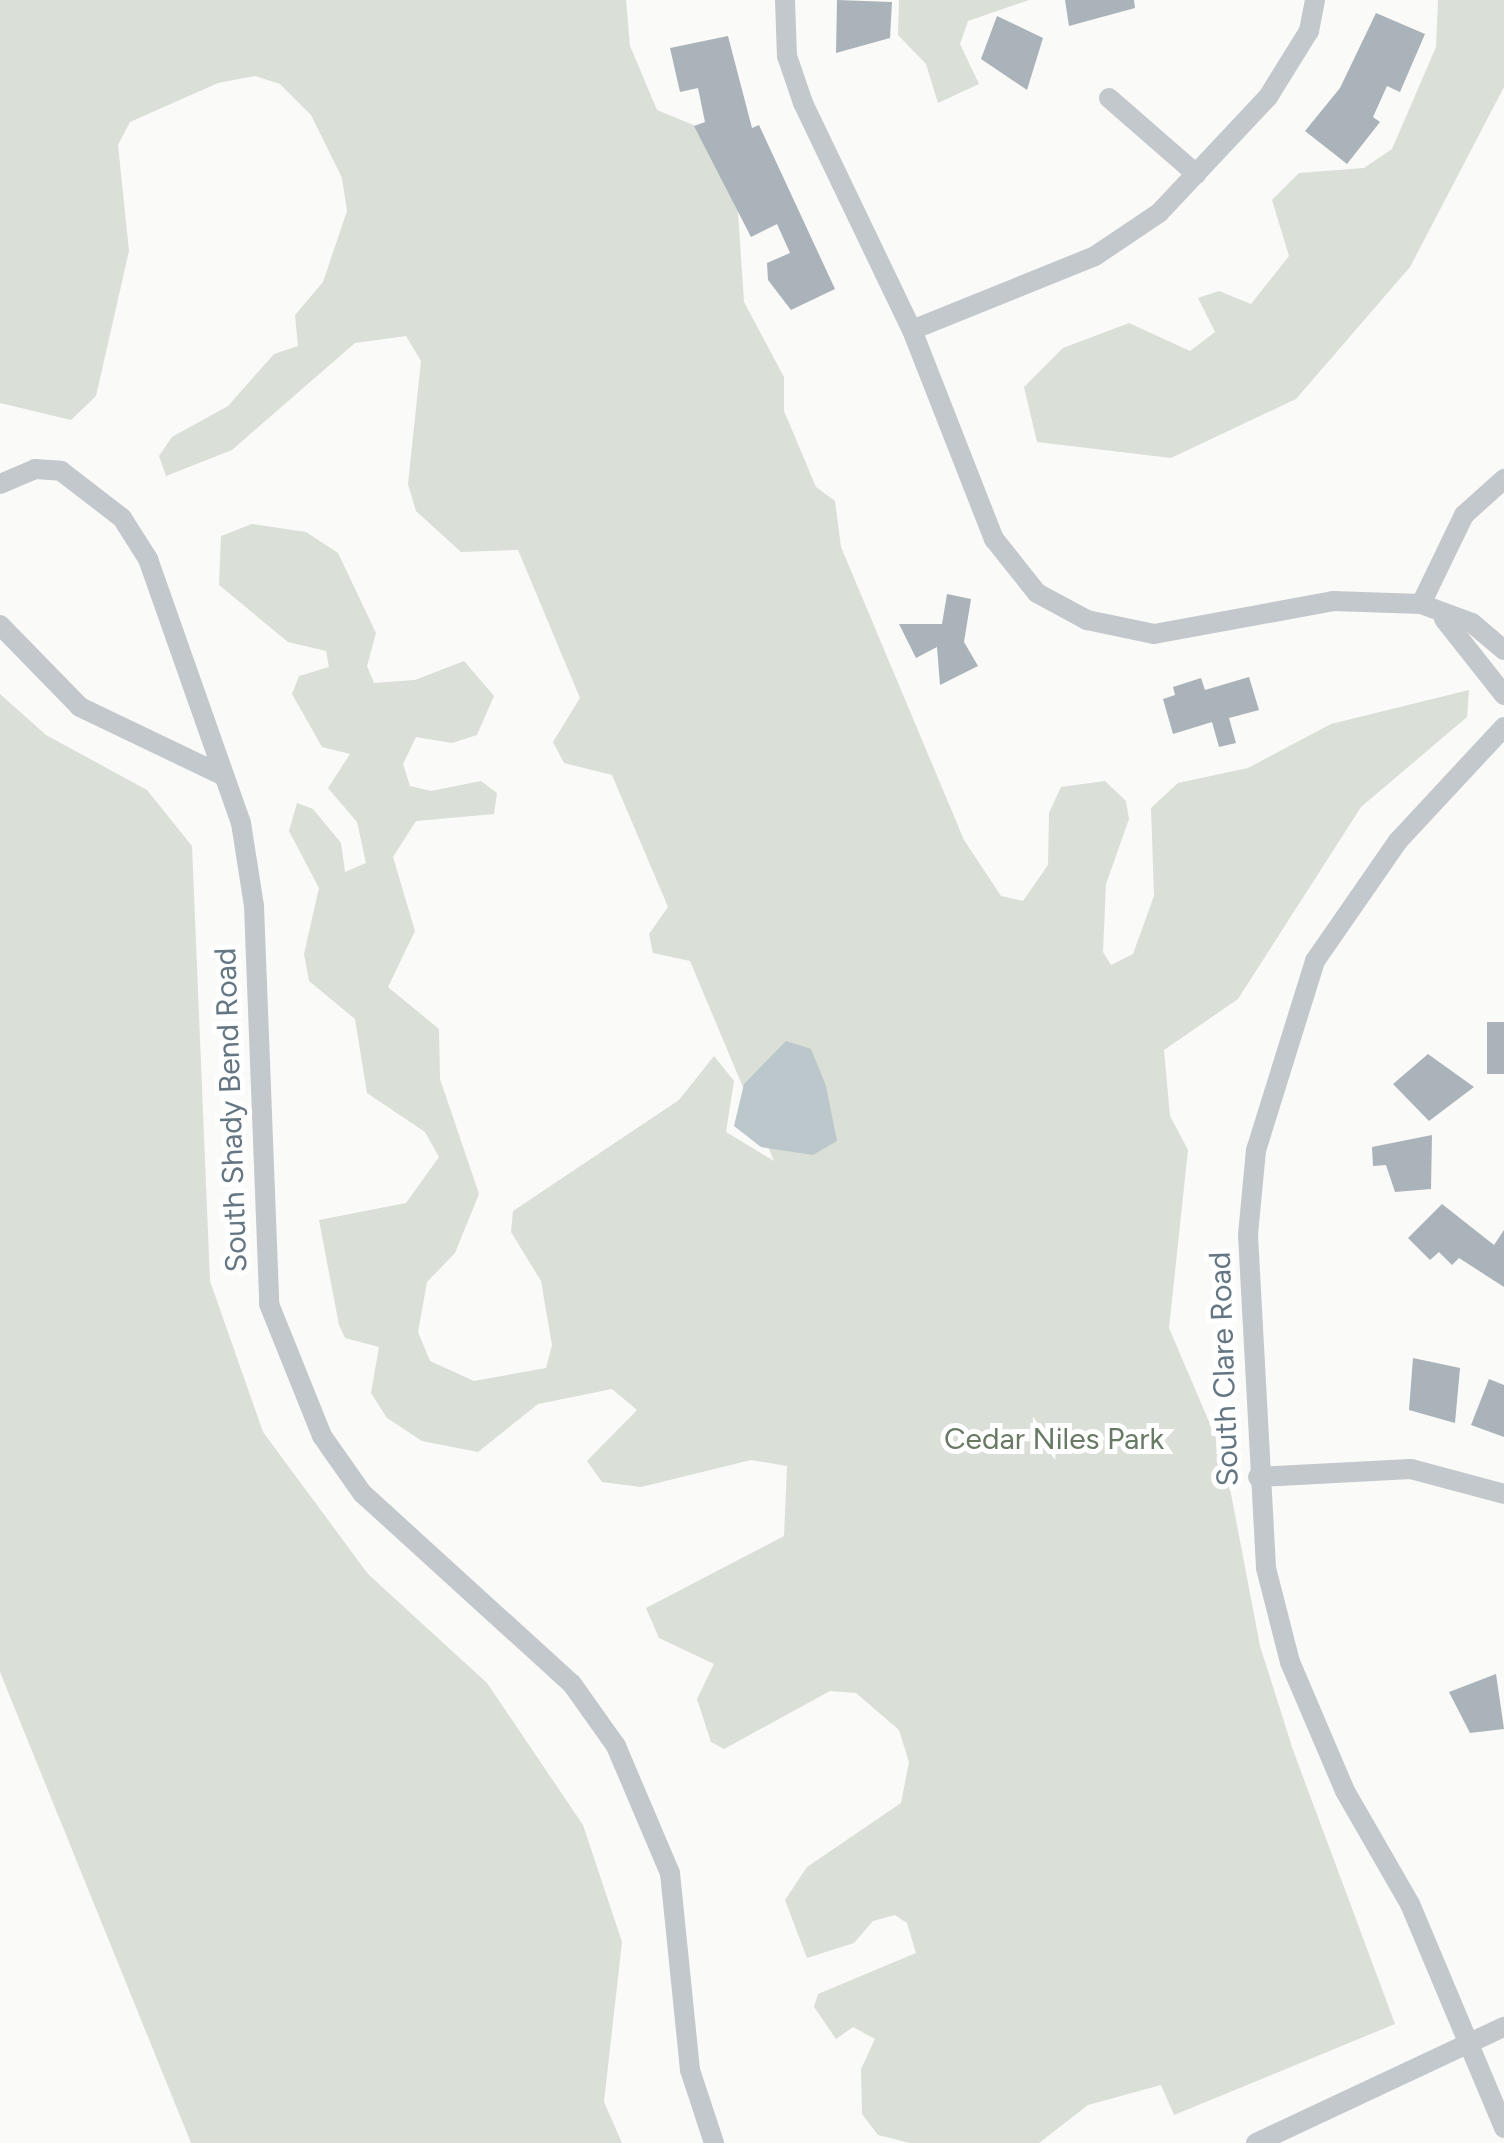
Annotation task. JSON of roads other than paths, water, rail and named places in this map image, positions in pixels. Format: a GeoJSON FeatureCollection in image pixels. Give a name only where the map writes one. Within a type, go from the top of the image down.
{"type":"FeatureCollection","features":[{"type":"Feature","properties":{"kind":"street"},"geometry":{"type":"LineString","coordinates":[[785,0],[793,79],[912,330],[994,539],[1062,610],[1154,634],[1333,600],[1421,604],[1444,619],[1504,695]]}},
{"type":"Feature","properties":{"kind":"street"},"geometry":{"type":"LineString","coordinates":[[912,330],[1124,240],[1196,174],[1292,64],[1315,0]]}},
{"type":"Feature","properties":{"kind":"street"},"geometry":{"type":"LineString","coordinates":[[1110,98],[1196,174]]}},
{"type":"Feature","properties":{"kind":"street","name":"South Shady Bend Road"},"geometry":{"type":"LineString","coordinates":[[0,484],[34,468],[61,472],[122,518],[194,670],[220,774],[241,822],[254,906],[269,1304],[322,1436],[362,1493],[572,1684],[616,1746],[670,1873],[690,2070],[714,2143]]}},
{"type":"Feature","properties":{"kind":"street"},"geometry":{"type":"LineString","coordinates":[[1421,604],[1464,515],[1504,478]]}},
{"type":"Feature","properties":{"kind":"street"},"geometry":{"type":"LineString","coordinates":[[1444,619],[1472,623],[1504,650]]}},
{"type":"Feature","properties":{"kind":"street"},"geometry":{"type":"LineString","coordinates":[[0,625],[80,706],[220,774]]}},
{"type":"Feature","properties":{"kind":"street","name":"South Clare Road"},"geometry":{"type":"LineString","coordinates":[[1504,727],[1349,907],[1285,1038],[1256,1150],[1248,1235],[1258,1478],[1266,1568],[1290,1662],[1468,2042],[1504,2128]]}},
{"type":"Feature","properties":{"kind":"street"},"geometry":{"type":"LineString","coordinates":[[1258,1478],[1411,1468],[1504,1494]]}},
{"type":"Feature","properties":{"kind":"street"},"geometry":{"type":"LineString","coordinates":[[1256,2143],[1504,2027]]}},
{"type":"Feature","properties":{"kind":"park label","name":"Cedar Niles Park"},"geometry":{"type":"Point","coordinates":[1054,1439]}}]}
